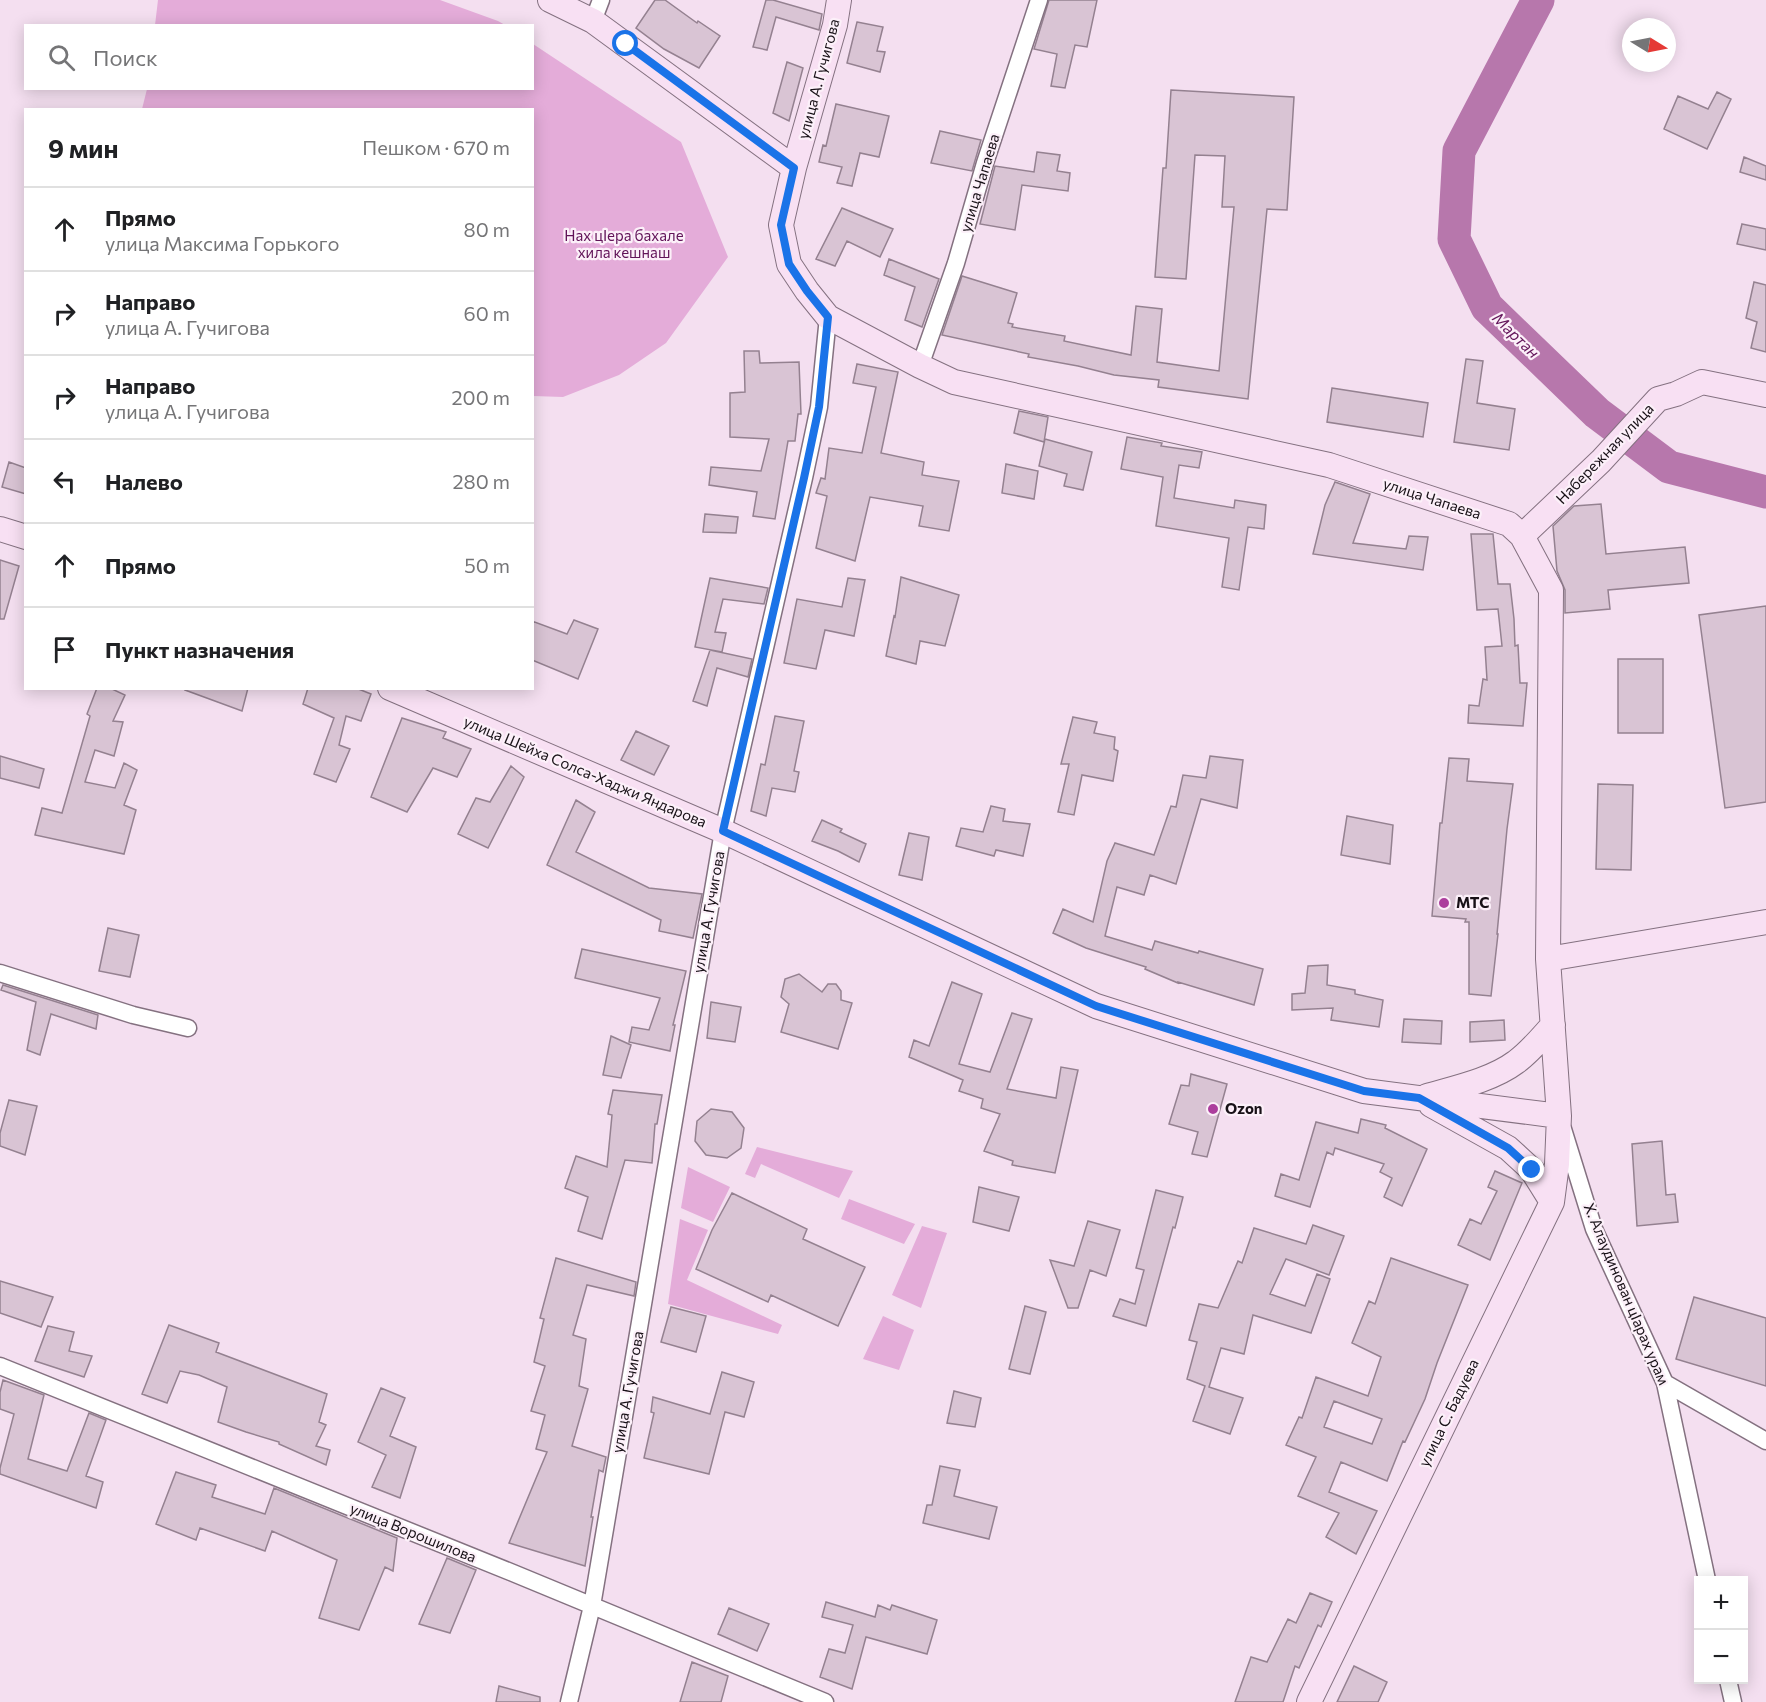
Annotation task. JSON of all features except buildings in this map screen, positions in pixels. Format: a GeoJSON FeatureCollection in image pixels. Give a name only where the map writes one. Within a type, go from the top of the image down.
{"type":"FeatureCollection","features":[{"type":"Feature","properties":{"kind":"street"},"geometry":{"type":"LineString","coordinates":[[550,0],[597,11],[794,168]]}},
{"type":"Feature","properties":{"kind":"street","name":"улица А. Гучигова"},"geometry":{"type":"LineString","coordinates":[[569,1702],[592,1606],[723,831],[819,407],[828,317],[789,264],[781,225],[794,168],[835,25],[839,0]]}},
{"type":"Feature","properties":{"kind":"street","name":"улица Чапаева"},"geometry":{"type":"LineString","coordinates":[[920,366],[956,263],[985,163],[1039,0]]}},
{"type":"Feature","properties":{"kind":"street","name":"улица Чапаева"},"geometry":{"type":"LineString","coordinates":[[828,317],[954,382],[1329,465],[1509,524],[1522,536],[1551,590],[1548,959],[1552,1025]]}},
{"type":"Feature","properties":{"kind":"street","name":"Набережная улица"},"geometry":{"type":"LineString","coordinates":[[1522,536],[1601,461],[1658,399],[1676,394],[1702,382],[1766,395]]}},
{"type":"Feature","properties":{"kind":"street"},"geometry":{"type":"LineString","coordinates":[[0,529],[24,536]]}},
{"type":"Feature","properties":{"kind":"street","name":"улица Шейха Солса-Хаджи Яндарова"},"geometry":{"type":"LineString","coordinates":[[395,690],[723,831],[1096,1006],[1364,1091],[1559,1116]]}},
{"type":"Feature","properties":{"kind":"street"},"geometry":{"type":"LineString","coordinates":[[1548,959],[1766,922]]}},
{"type":"Feature","properties":{"kind":"street"},"geometry":{"type":"LineString","coordinates":[[0,973],[134,1015],[188,1028]]}},
{"type":"Feature","properties":{"kind":"street"},"geometry":{"type":"LineString","coordinates":[[1419,1098],[1488,1076],[1514,1063],[1535,1046],[1552,1025]]}},
{"type":"Feature","properties":{"kind":"street","name":"улица С. Бадуева"},"geometry":{"type":"LineString","coordinates":[[1309,1702],[1552,1202],[1557,1164],[1559,1116],[1552,1025]]}},
{"type":"Feature","properties":{"kind":"street"},"geometry":{"type":"LineString","coordinates":[[1419,1098],[1508,1148],[1532,1170],[1552,1202]]}},
{"type":"Feature","properties":{"kind":"street","name":"Х. Алаудинован цIарах урам"},"geometry":{"type":"LineString","coordinates":[[1559,1116],[1594,1229],[1665,1383],[1706,1576]]}},
{"type":"Feature","properties":{"kind":"street","name":"улица Ворошилова"},"geometry":{"type":"LineString","coordinates":[[0,1366],[491,1564],[825,1702]]}},
{"type":"Feature","properties":{"kind":"street"},"geometry":{"type":"LineString","coordinates":[[1665,1383],[1766,1441]]}},
{"type":"Feature","properties":{"kind":"street"},"geometry":{"type":"LineString","coordinates":[[1729,1684],[1733,1702]]}},
{"type":"Feature","properties":{"kind":"green space"},"geometry":{"type":"Polygon","coordinates":[[[158,0],[440,0],[503,24],[155,24],[158,0]]]}},
{"type":"Feature","properties":{"kind":"green space","name":"Нах цIера бахале хила кешнаш"},"geometry":{"type":"Polygon","coordinates":[[[534,45],[681,142],[728,257],[666,343],[619,375],[563,397],[534,396],[534,108],[142,108],[147,90],[534,90],[534,45]]]}},
{"type":"Feature","properties":{"kind":"green space"},"geometry":{"type":"Polygon","coordinates":[[[757,1147],[853,1171],[839,1198],[761,1164],[755,1178],[745,1174],[757,1147]]]}},
{"type":"Feature","properties":{"kind":"green space"},"geometry":{"type":"Polygon","coordinates":[[[688,1167],[730,1187],[713,1222],[681,1208],[688,1167]]]}},
{"type":"Feature","properties":{"kind":"green space"},"geometry":{"type":"Polygon","coordinates":[[[849,1199],[915,1224],[904,1244],[841,1219],[849,1199]]]}},
{"type":"Feature","properties":{"kind":"green space"},"geometry":{"type":"Polygon","coordinates":[[[680,1219],[708,1230],[687,1280],[782,1325],[778,1334],[668,1304],[680,1219]]]}},
{"type":"Feature","properties":{"kind":"green space"},"geometry":{"type":"Polygon","coordinates":[[[922,1226],[947,1233],[921,1308],[892,1295],[922,1226]]]}},
{"type":"Feature","properties":{"kind":"green space"},"geometry":{"type":"Polygon","coordinates":[[[883,1316],[914,1330],[899,1370],[863,1359],[883,1316]]]}},
{"type":"Feature","properties":{"kind":"waterway","name":"Мартан"},"geometry":{"type":"LineString","coordinates":[[1538,0],[1459,151],[1454,239],[1487,307],[1597,413],[1669,467],[1766,492]]}},
{"type":"Feature","properties":{"kind":"place","name":"МТС"},"geometry":{"type":"Point","coordinates":[1444,903]}},
{"type":"Feature","properties":{"kind":"place","name":"Ozon"},"geometry":{"type":"Point","coordinates":[1213,1109]}},
{"type":"Feature","properties":{"kind":"route"},"geometry":{"type":"LineString","coordinates":[[626,44],[794,168],[781,225],[789,264],[828,317],[819,407],[723,831],[1096,1006],[1364,1091],[1419,1098],[1508,1148],[1532,1170]]}}]}
